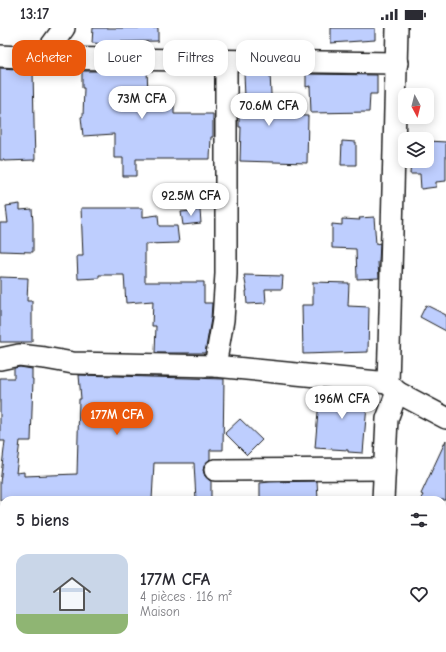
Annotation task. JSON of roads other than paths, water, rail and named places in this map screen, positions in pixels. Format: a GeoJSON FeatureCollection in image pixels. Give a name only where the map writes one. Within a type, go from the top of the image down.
{"type":"FeatureCollection","features":[{"type":"Feature","properties":{"kind":"street"},"geometry":{"type":"LineString","coordinates":[[55,40],[64,28]]}},
{"type":"Feature","properties":{"kind":"street"},"geometry":{"type":"LineString","coordinates":[[383,496],[387,419],[392,387],[390,313],[397,28]]}},
{"type":"Feature","properties":{"kind":"street"},"geometry":{"type":"LineString","coordinates":[[0,56],[12,57]]}},
{"type":"Feature","properties":{"kind":"street"},"geometry":{"type":"LineString","coordinates":[[86,59],[163,60]]}},
{"type":"Feature","properties":{"kind":"street"},"geometry":{"type":"LineString","coordinates":[[228,61],[397,63]]}},
{"type":"Feature","properties":{"kind":"street"},"geometry":{"type":"LineString","coordinates":[[215,366],[223,320],[226,274],[226,76]]}},
{"type":"Feature","properties":{"kind":"street"},"geometry":{"type":"LineString","coordinates":[[0,359],[19,355],[73,363],[215,366],[392,387],[446,418]]}},
{"type":"Feature","properties":{"kind":"street"},"geometry":{"type":"LineString","coordinates":[[216,470],[384,468]]}}]}
